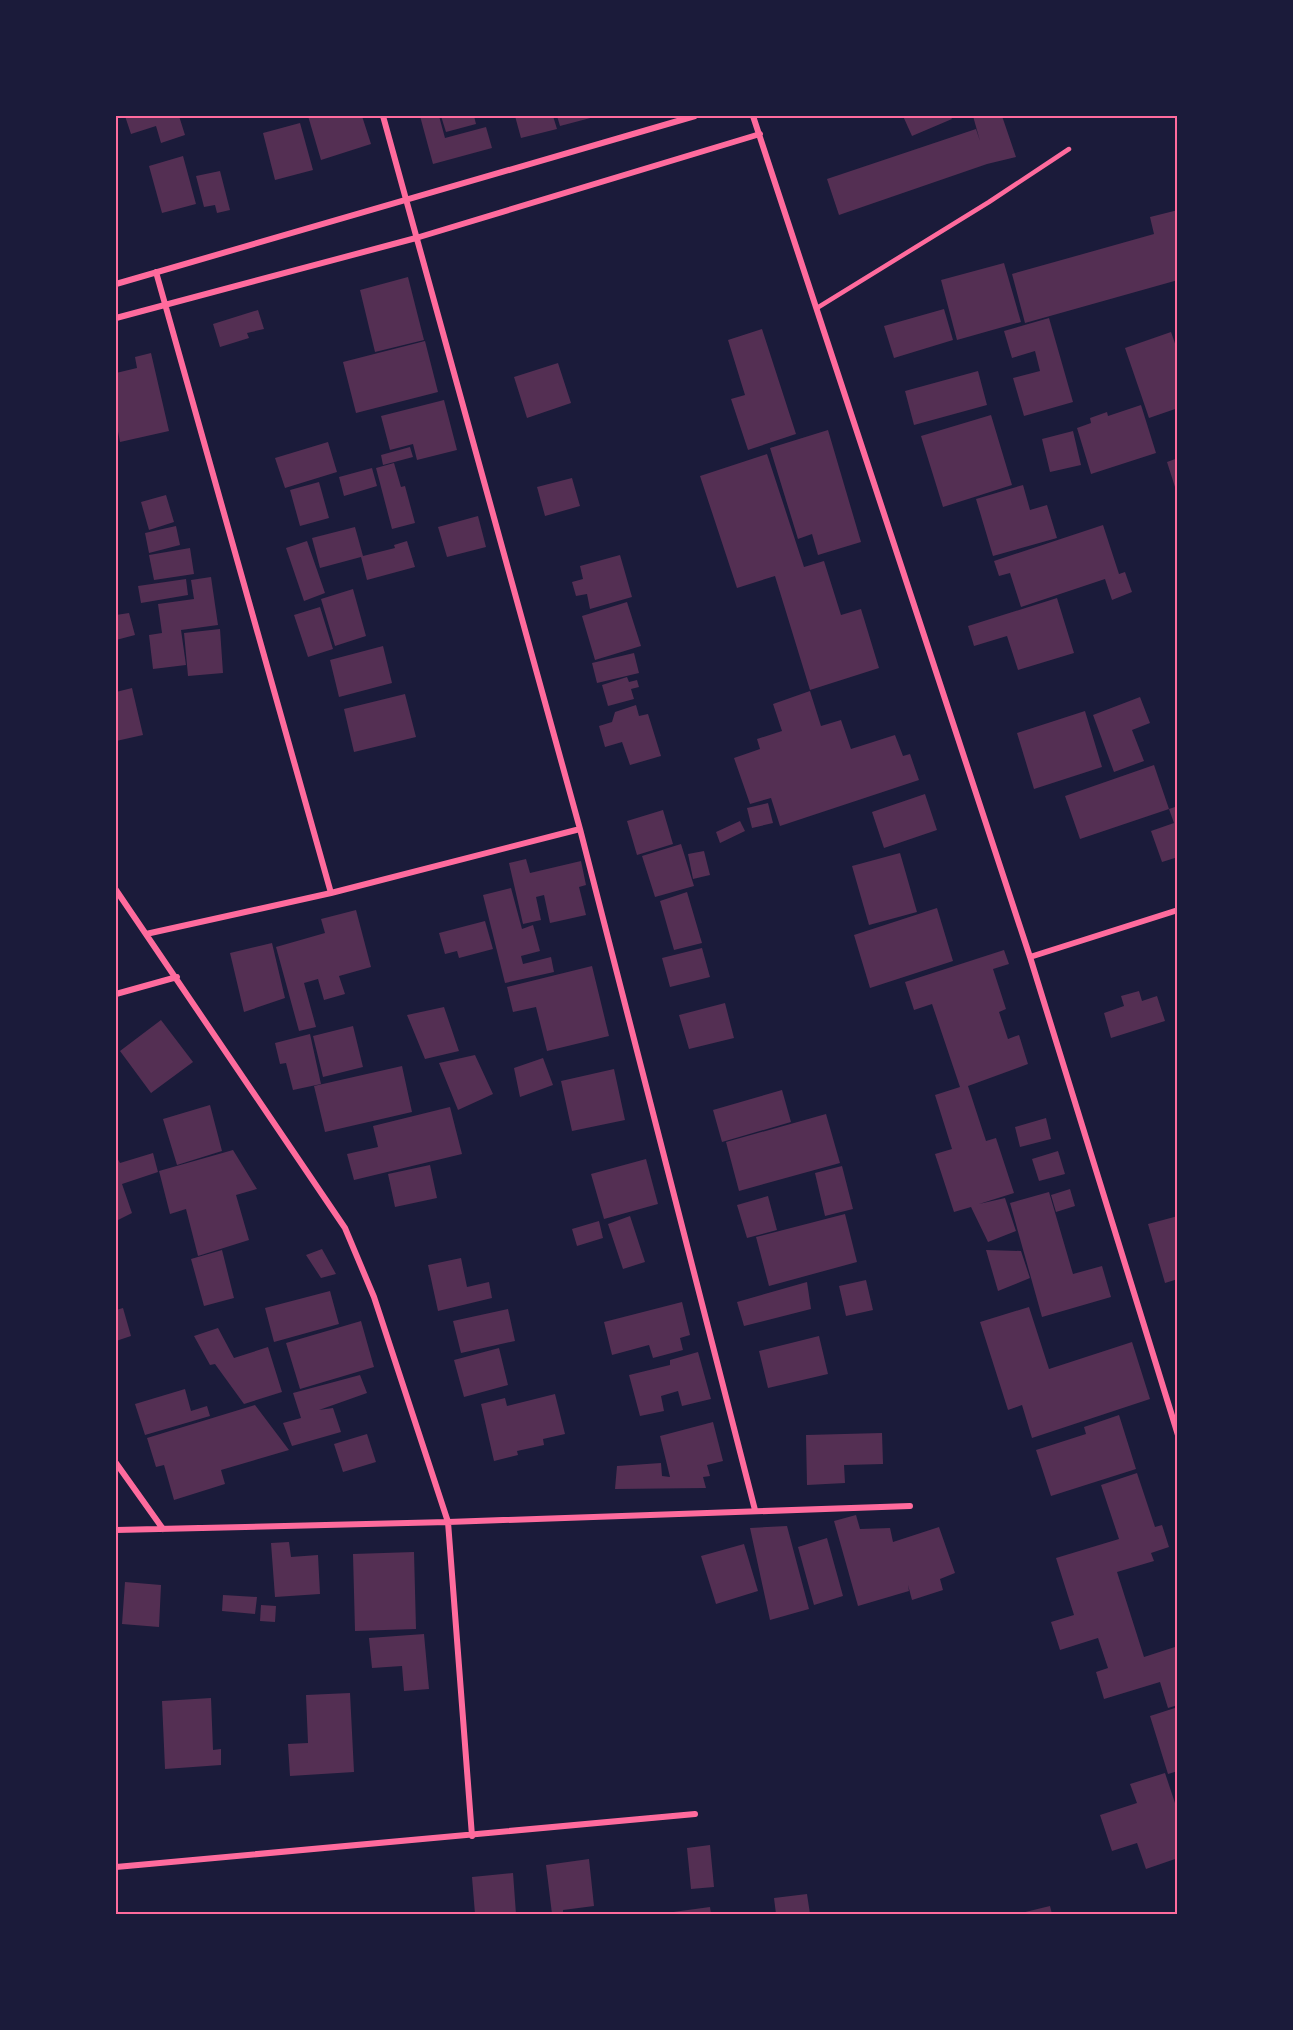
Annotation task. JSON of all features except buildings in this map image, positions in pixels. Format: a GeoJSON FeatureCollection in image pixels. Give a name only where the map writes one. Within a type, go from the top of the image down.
{"type":"FeatureCollection","features":[{"type":"Feature","properties":{"kind":"street"},"geometry":{"type":"LineString","coordinates":[[383,116],[580,829],[754,1510]]}},
{"type":"Feature","properties":{"kind":"street"},"geometry":{"type":"LineString","coordinates":[[116,284],[695,116]]}},
{"type":"Feature","properties":{"kind":"street"},"geometry":{"type":"LineString","coordinates":[[753,116],[1030,957],[1178,1435]]}},
{"type":"Feature","properties":{"kind":"street"},"geometry":{"type":"LineString","coordinates":[[116,318],[416,238],[592,183],[760,135]]}},
{"type":"Feature","properties":{"kind":"street"},"geometry":{"type":"LineString","coordinates":[[156,272],[331,893]]}},
{"type":"Feature","properties":{"kind":"street"},"geometry":{"type":"LineString","coordinates":[[146,934],[331,893],[580,829]]}},
{"type":"Feature","properties":{"kind":"street"},"geometry":{"type":"LineString","coordinates":[[116,891],[177,977],[345,1228],[374,1297],[448,1522],[472,1836]]}},
{"type":"Feature","properties":{"kind":"street"},"geometry":{"type":"LineString","coordinates":[[1030,957],[1178,910]]}},
{"type":"Feature","properties":{"kind":"street"},"geometry":{"type":"LineString","coordinates":[[116,994],[177,977]]}},
{"type":"Feature","properties":{"kind":"street"},"geometry":{"type":"LineString","coordinates":[[116,1463],[163,1529]]}},
{"type":"Feature","properties":{"kind":"street"},"geometry":{"type":"LineString","coordinates":[[116,1530],[448,1522],[910,1506]]}},
{"type":"Feature","properties":{"kind":"street"},"geometry":{"type":"LineString","coordinates":[[116,1867],[695,1814]]}},
{"type":"Feature","properties":{"kind":"lane"},"geometry":{"type":"LineString","coordinates":[[816,308],[989,202],[1069,148]]}}]}
